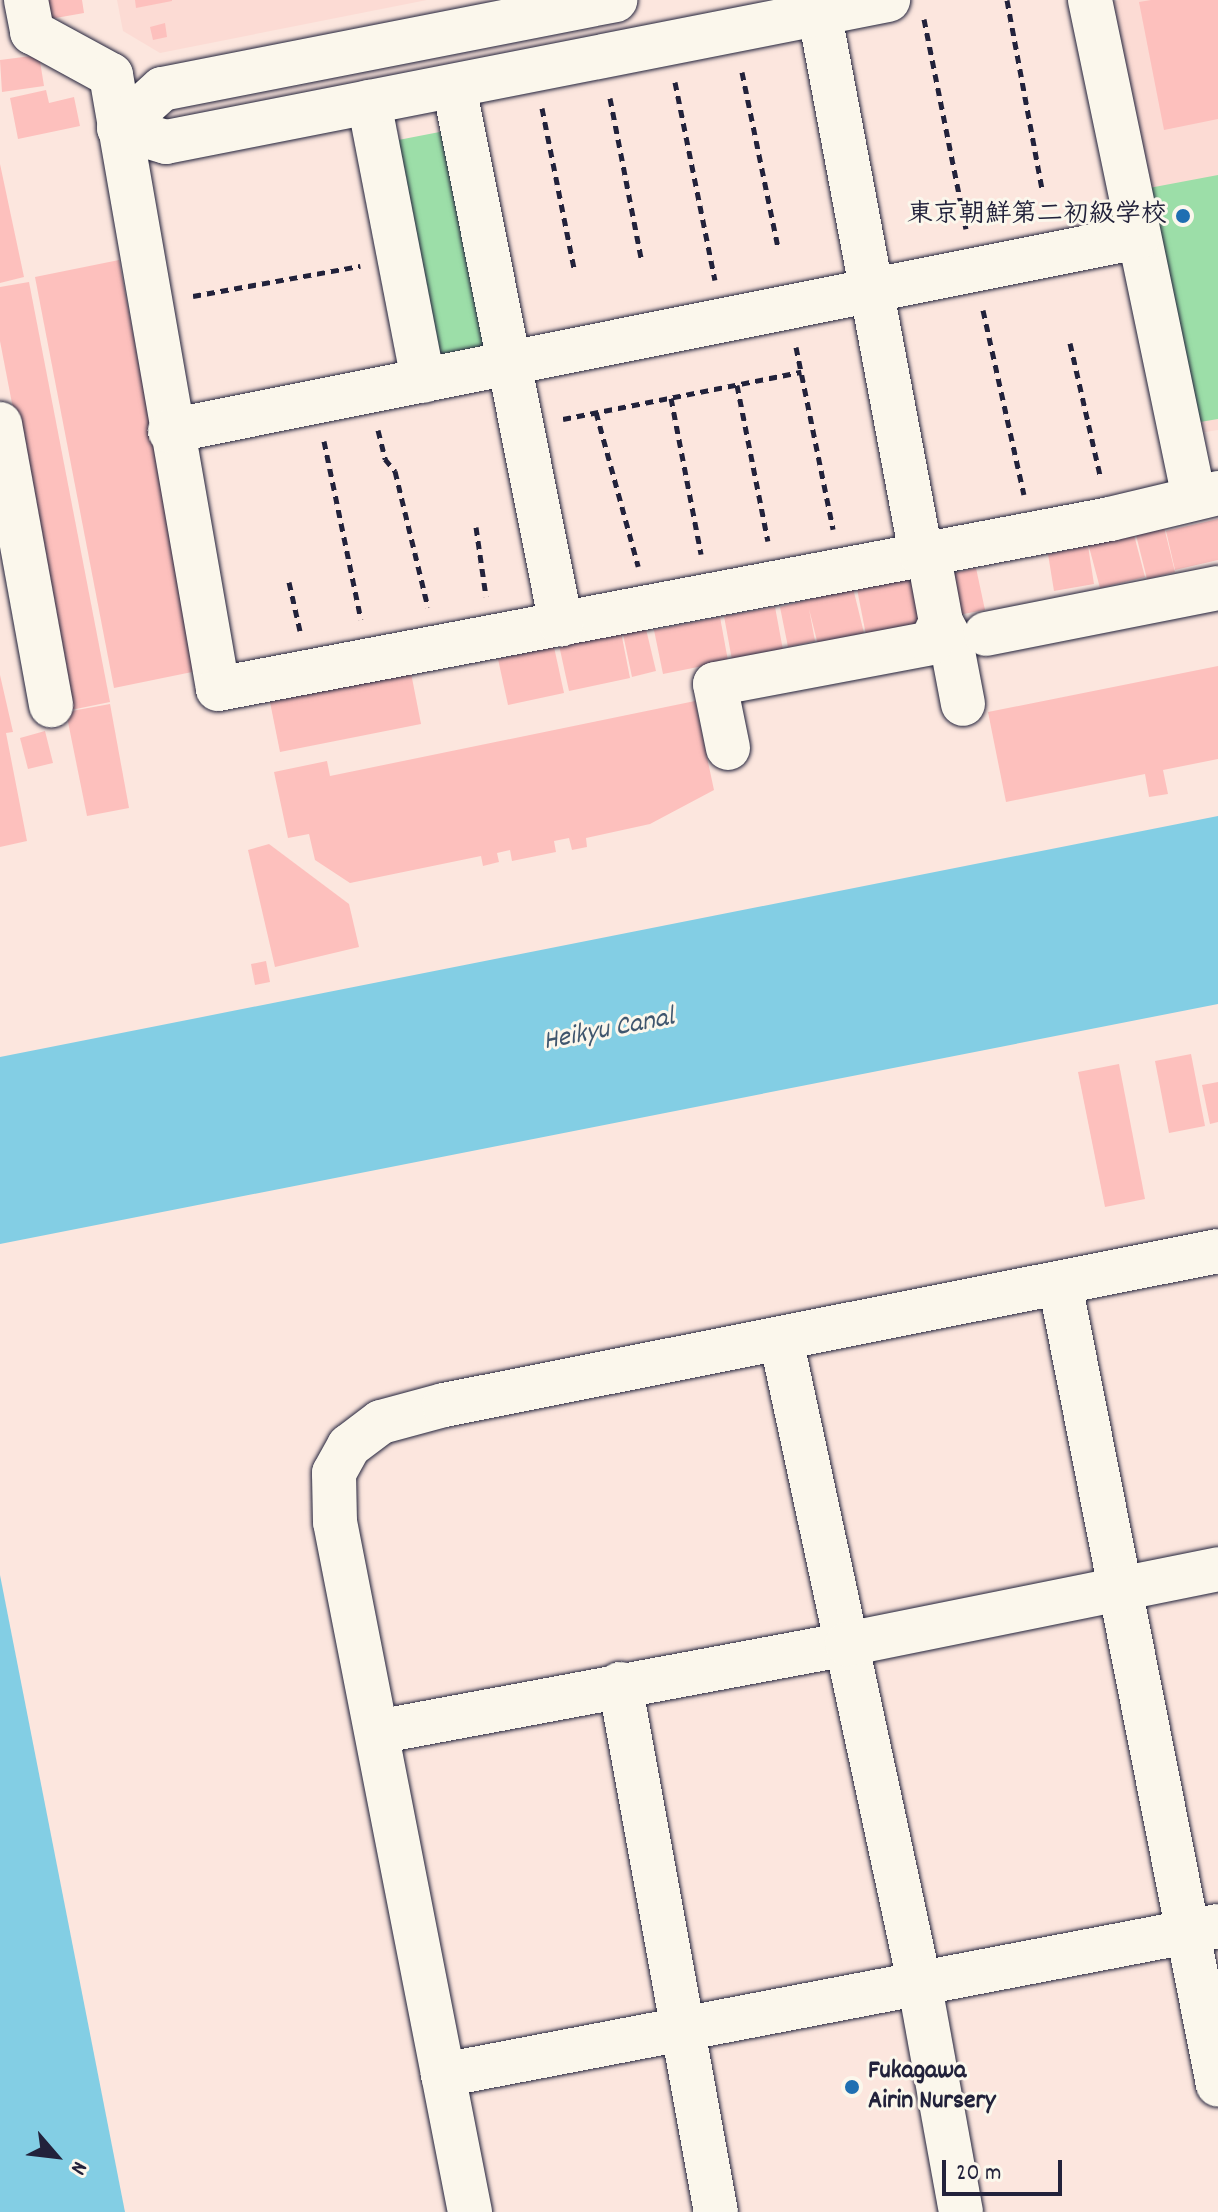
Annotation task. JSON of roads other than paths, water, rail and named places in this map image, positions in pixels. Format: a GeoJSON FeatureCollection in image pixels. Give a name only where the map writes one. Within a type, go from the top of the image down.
{"type":"FeatureCollection","features":[{"type":"Feature","properties":{"kind":"street"},"geometry":{"type":"LineString","coordinates":[[119,128],[162,89],[498,11],[615,0]]}},
{"type":"Feature","properties":{"kind":"street"},"geometry":{"type":"LineString","coordinates":[[119,128],[166,142],[667,44],[818,7],[888,0]]}},
{"type":"Feature","properties":{"kind":"street"},"geometry":{"type":"LineString","coordinates":[[19,24],[111,75],[170,431],[218,689],[1110,519],[1206,495],[1138,237],[1090,0]]}},
{"type":"Feature","properties":{"kind":"street"},"geometry":{"type":"LineString","coordinates":[[818,7],[924,553],[941,622],[951,641],[963,704]]}},
{"type":"Feature","properties":{"kind":"street"},"geometry":{"type":"LineString","coordinates":[[498,11],[523,72]]}},
{"type":"Feature","properties":{"kind":"street"},"geometry":{"type":"LineString","coordinates":[[454,86],[561,624]]}},
{"type":"Feature","properties":{"kind":"street"},"geometry":{"type":"LineString","coordinates":[[369,102],[423,381]]}},
{"type":"Feature","properties":{"kind":"street"},"geometry":{"type":"LineString","coordinates":[[170,431],[1138,237]]}},
{"type":"Feature","properties":{"kind":"street"},"geometry":{"type":"LineString","coordinates":[[0,424],[51,705]]}},
{"type":"Feature","properties":{"kind":"street"},"geometry":{"type":"LineString","coordinates":[[986,634],[1218,588]]}},
{"type":"Feature","properties":{"kind":"street"},"geometry":{"type":"LineString","coordinates":[[728,748],[715,684],[931,643],[941,622]]}},
{"type":"Feature","properties":{"kind":"street"},"geometry":{"type":"LineString","coordinates":[[470,2212],[335,1522],[334,1473],[349,1446],[381,1422],[444,1405],[1218,1251]]}},
{"type":"Feature","properties":{"kind":"street"},"geometry":{"type":"LineString","coordinates":[[1060,1284],[1120,1587],[1203,1930],[1218,2085]]}},
{"type":"Feature","properties":{"kind":"street"},"geometry":{"type":"LineString","coordinates":[[781,1339],[919,1981],[961,2212]]}},
{"type":"Feature","properties":{"kind":"street"},"geometry":{"type":"LineString","coordinates":[[377,1732],[620,1684],[847,1644],[1218,1569]]}},
{"type":"Feature","properties":{"kind":"street"},"geometry":{"type":"LineString","coordinates":[[620,1684],[716,2212]]}},
{"type":"Feature","properties":{"kind":"street"},"geometry":{"type":"LineString","coordinates":[[443,2075],[919,1981],[1203,1930]]}},
{"type":"Feature","properties":{"kind":"water","name":"Heikyu Canal"},"geometry":{"type":"Polygon","coordinates":[[[1218,816],[1218,1004],[0,1244],[0,1057],[1218,816]]]}},
{"type":"Feature","properties":{"kind":"water"},"geometry":{"type":"Polygon","coordinates":[[[0,1575],[125,2212],[0,2212],[0,1575]]]}},
{"type":"Feature","properties":{"kind":"place","name":"東京朝鮮第二初級学校"},"geometry":{"type":"Point","coordinates":[1183,216]}},
{"type":"Feature","properties":{"kind":"place","name":"Fukagawa Airin Nursery"},"geometry":{"type":"Point","coordinates":[852,2087]}}]}
